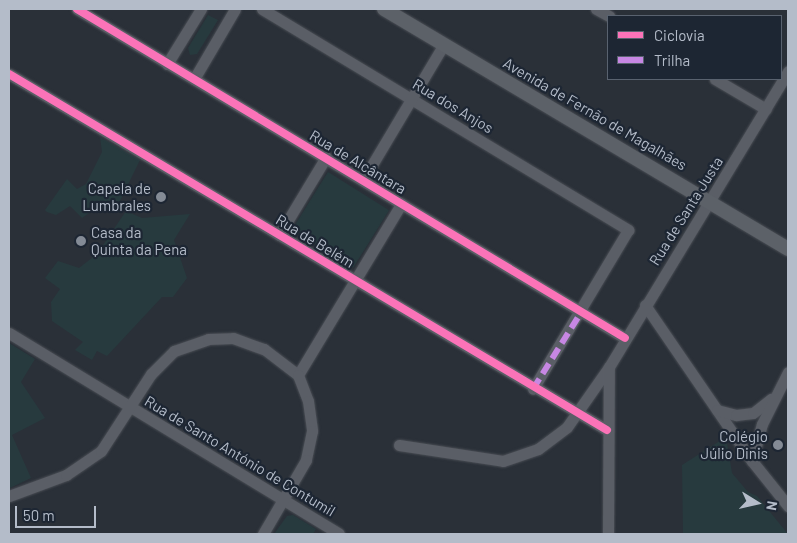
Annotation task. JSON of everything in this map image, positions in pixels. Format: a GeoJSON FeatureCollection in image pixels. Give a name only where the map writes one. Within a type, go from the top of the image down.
{"type":"FeatureCollection","features":[{"type":"Feature","properties":{"kind":"main road","name":"Avenida de Fernão de Magalhães"},"geometry":{"type":"LineString","coordinates":[[384,9],[711,201],[788,249]]}},
{"type":"Feature","properties":{"kind":"street","name":"Rua de Alcântara"},"geometry":{"type":"LineString","coordinates":[[77,9],[625,338]]}},
{"type":"Feature","properties":{"kind":"street"},"geometry":{"type":"LineString","coordinates":[[167,64],[201,9]]}},
{"type":"Feature","properties":{"kind":"street"},"geometry":{"type":"LineString","coordinates":[[194,79],[235,9]]}},
{"type":"Feature","properties":{"kind":"street","name":"Rua dos Anjos"},"geometry":{"type":"LineString","coordinates":[[262,9],[628,230],[582,311]]}},
{"type":"Feature","properties":{"kind":"street"},"geometry":{"type":"LineString","coordinates":[[596,9],[607,15]]}},
{"type":"Feature","properties":{"kind":"street"},"geometry":{"type":"LineString","coordinates":[[363,180],[444,44]]}},
{"type":"Feature","properties":{"kind":"street","name":"Rua de Santa Justa"},"geometry":{"type":"LineString","coordinates":[[398,445],[503,461],[513,460],[556,437],[576,414],[609,367],[788,71]]}},
{"type":"Feature","properties":{"kind":"street","name":"Rua de Belém"},"geometry":{"type":"LineString","coordinates":[[9,74],[533,389],[607,430]]}},
{"type":"Feature","properties":{"kind":"street"},"geometry":{"type":"LineString","coordinates":[[717,80],[766,109]]}},
{"type":"Feature","properties":{"kind":"street"},"geometry":{"type":"LineString","coordinates":[[279,235],[326,157]]}},
{"type":"Feature","properties":{"kind":"street"},"geometry":{"type":"LineString","coordinates":[[298,375],[401,204]]}},
{"type":"Feature","properties":{"kind":"street"},"geometry":{"type":"LineString","coordinates":[[645,305],[752,461],[788,506]]}},
{"type":"Feature","properties":{"kind":"street"},"geometry":{"type":"LineString","coordinates":[[533,389],[582,311]]}},
{"type":"Feature","properties":{"kind":"street"},"geometry":{"type":"LineString","coordinates":[[9,333],[132,408],[151,374],[174,351],[208,339],[233,338],[264,349],[298,375],[308,401],[312,431],[306,460],[263,534]]}},
{"type":"Feature","properties":{"kind":"street","name":"Rua de Santa Justa"},"geometry":{"type":"LineString","coordinates":[[608,534],[607,430],[609,367]]}},
{"type":"Feature","properties":{"kind":"street"},"geometry":{"type":"LineString","coordinates":[[752,461],[757,437],[788,372]]}},
{"type":"Feature","properties":{"kind":"street"},"geometry":{"type":"LineString","coordinates":[[717,410],[736,415],[753,413],[776,394]]}},
{"type":"Feature","properties":{"kind":"street","name":"Rua de Santo António de Contumil"},"geometry":{"type":"LineString","coordinates":[[9,496],[66,475],[101,451],[132,408],[340,534]]}},
{"type":"Feature","properties":{"kind":"green space"},"geometry":{"type":"Polygon","coordinates":[[[208,15],[218,20],[197,54],[190,55],[188,48],[208,15]]]}},
{"type":"Feature","properties":{"kind":"green space"},"geometry":{"type":"Polygon","coordinates":[[[100,137],[140,160],[119,203],[102,204],[82,218],[70,206],[56,215],[47,212],[45,210],[67,179],[77,189],[86,184],[102,152],[100,137]]]}},
{"type":"Feature","properties":{"kind":"green space"},"geometry":{"type":"Polygon","coordinates":[[[328,172],[389,210],[353,268],[292,230],[328,172]]]}},
{"type":"Feature","properties":{"kind":"green space"},"geometry":{"type":"Polygon","coordinates":[[[126,211],[142,218],[190,214],[174,240],[187,278],[173,297],[162,297],[107,356],[97,351],[92,360],[75,350],[83,342],[52,321],[51,302],[60,289],[45,278],[58,261],[79,268],[97,254],[126,211]]]}},
{"type":"Feature","properties":{"kind":"green space"},"geometry":{"type":"Polygon","coordinates":[[[9,343],[35,359],[21,382],[45,418],[12,435],[31,478],[10,488],[9,343]]]}},
{"type":"Feature","properties":{"kind":"green space"},"geometry":{"type":"Polygon","coordinates":[[[726,437],[732,473],[748,492],[757,496],[788,534],[683,534],[682,465],[726,437]]]}},
{"type":"Feature","properties":{"kind":"green space"},"geometry":{"type":"Polygon","coordinates":[[[293,515],[316,529],[313,534],[274,534],[287,516],[293,515]]]}},
{"type":"Feature","properties":{"kind":"marked path"},"geometry":{"type":"LineString","coordinates":[[533,389],[582,311]]}},
{"type":"Feature","properties":{"kind":"cycle path"},"geometry":{"type":"LineString","coordinates":[[77,9],[625,338]]}},
{"type":"Feature","properties":{"kind":"cycle path"},"geometry":{"type":"LineString","coordinates":[[9,74],[607,430]]}},
{"type":"Feature","properties":{"kind":"place","name":"Capela de Lumbrales"},"geometry":{"type":"Point","coordinates":[161,197]}},
{"type":"Feature","properties":{"kind":"place","name":"Casa da Quinta da Pena"},"geometry":{"type":"Point","coordinates":[81,241]}},
{"type":"Feature","properties":{"kind":"place","name":"Colégio Júlio Dinis"},"geometry":{"type":"Point","coordinates":[778,445]}}]}
